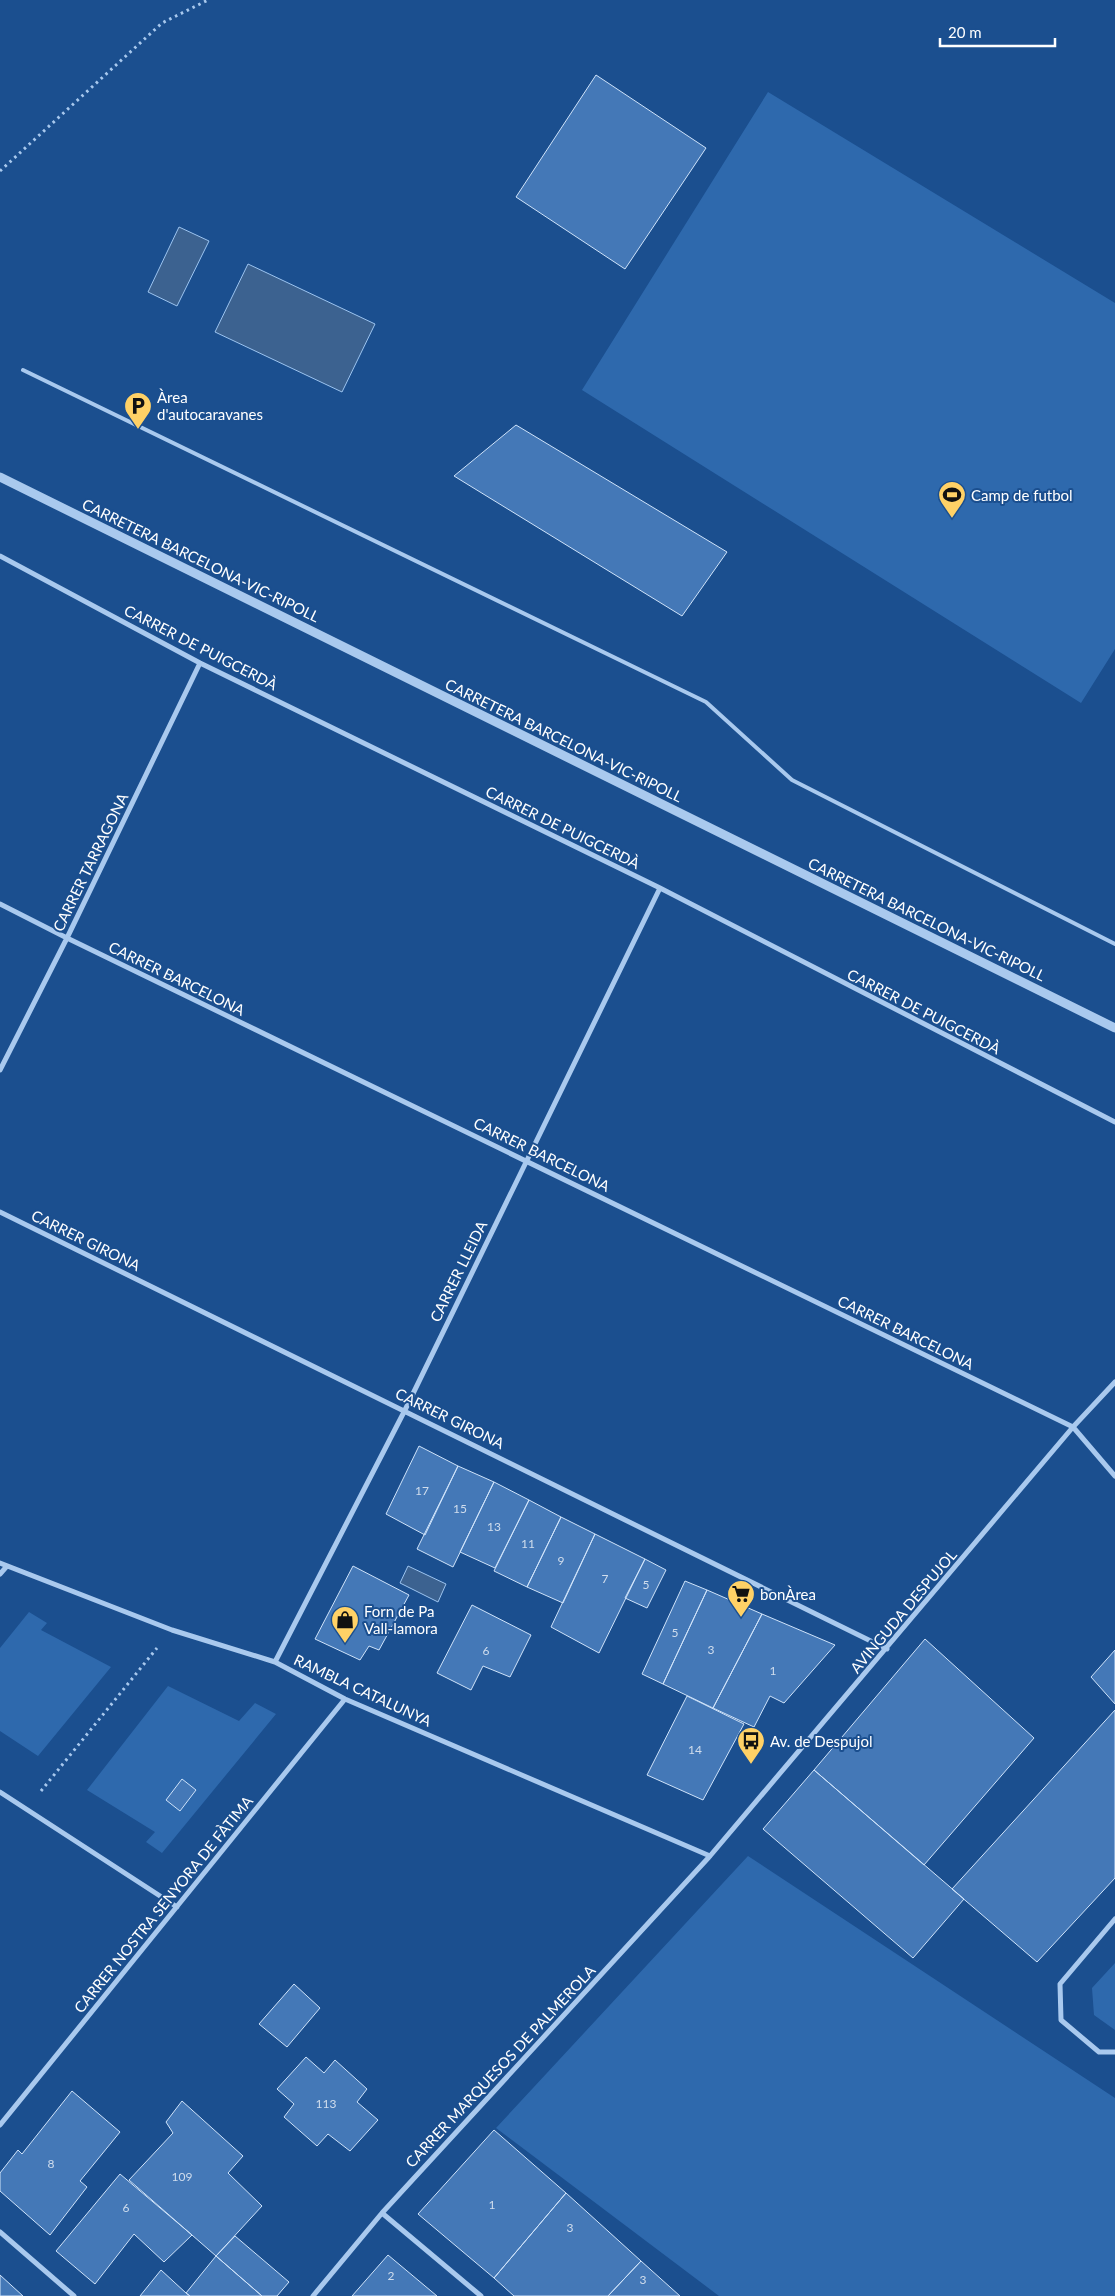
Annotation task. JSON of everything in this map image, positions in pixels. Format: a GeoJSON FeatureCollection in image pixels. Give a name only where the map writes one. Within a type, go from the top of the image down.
{"type":"FeatureCollection","features":[{"type":"Feature","properties":{"kind":"street","name":"CARRETERA BARCELONA-VIC-RIPOLL"},"geometry":{"type":"LineString","coordinates":[[0,477],[1115,1028]]}},
{"type":"Feature","properties":{"kind":"street","name":"CARRER DE PUIGCERDÀ"},"geometry":{"type":"LineString","coordinates":[[0,556],[200,663],[660,888],[1115,1122]]}},
{"type":"Feature","properties":{"kind":"street","name":"CARRER TARRAGONA"},"geometry":{"type":"LineString","coordinates":[[0,1070],[200,663]]}},
{"type":"Feature","properties":{"kind":"street","name":"CARRER LLEIDA"},"geometry":{"type":"LineString","coordinates":[[275,1662],[405,1410],[525,1160],[660,888]]}},
{"type":"Feature","properties":{"kind":"street","name":"CARRER BARCELONA"},"geometry":{"type":"LineString","coordinates":[[0,904],[66,938],[1073,1427]]}},
{"type":"Feature","properties":{"kind":"street","name":"CARRER GIRONA"},"geometry":{"type":"LineString","coordinates":[[0,1212],[887,1649]]}},
{"type":"Feature","properties":{"kind":"street","name":"AVINGUDA DESPUJOL"},"geometry":{"type":"LineString","coordinates":[[710,1856],[1073,1427],[1115,1382]]}},
{"type":"Feature","properties":{"kind":"street"},"geometry":{"type":"LineString","coordinates":[[1073,1427],[1115,1476]]}},
{"type":"Feature","properties":{"kind":"street","name":"RAMBLA CATALUNYA"},"geometry":{"type":"LineString","coordinates":[[0,1563],[172,1630],[275,1662],[345,1699],[710,1856]]}},
{"type":"Feature","properties":{"kind":"street"},"geometry":{"type":"LineString","coordinates":[[0,1574],[7,1566]]}},
{"type":"Feature","properties":{"kind":"street","name":"CARRER NOSTRA SENYORA DE FÀTIMA"},"geometry":{"type":"LineString","coordinates":[[0,2125],[345,1699]]}},
{"type":"Feature","properties":{"kind":"street"},"geometry":{"type":"LineString","coordinates":[[0,1792],[177,1907]]}},
{"type":"Feature","properties":{"kind":"street","name":"CARRER MARQUESOS DE PALMEROLA"},"geometry":{"type":"LineString","coordinates":[[313,2296],[382,2213],[710,1856]]}},
{"type":"Feature","properties":{"kind":"street"},"geometry":{"type":"LineString","coordinates":[[1115,1919],[1060,1984],[1061,2020],[1099,2052],[1115,2052]]}},
{"type":"Feature","properties":{"kind":"street"},"geometry":{"type":"LineString","coordinates":[[382,2213],[481,2296]]}},
{"type":"Feature","properties":{"kind":"street"},"geometry":{"type":"LineString","coordinates":[[0,2232],[74,2296]]}},
{"type":"Feature","properties":{"kind":"lane"},"geometry":{"type":"LineString","coordinates":[[23,370],[706,702],[792,780],[1115,944]]}},
{"type":"Feature","properties":{"kind":"path"},"geometry":{"type":"LineString","coordinates":[[0,171],[162,24],[208,0]]}},
{"type":"Feature","properties":{"kind":"path"},"geometry":{"type":"LineString","coordinates":[[26,1809],[172,1630]]}},
{"type":"Feature","properties":{"kind":"shaded area","name":"Camp de futbol"},"geometry":{"type":"Polygon","coordinates":[[[768,92],[1115,303],[1115,649],[1081,703],[582,390],[768,92]]]}},
{"type":"Feature","properties":{"kind":"shaded area"},"geometry":{"type":"Polygon","coordinates":[[[179,227],[209,241],[177,306],[148,292],[179,227]]]}},
{"type":"Feature","properties":{"kind":"shaded area"},"geometry":{"type":"Polygon","coordinates":[[[248,264],[375,324],[342,392],[215,332],[248,264]]]}},
{"type":"Feature","properties":{"kind":"shaded area"},"geometry":{"type":"Polygon","coordinates":[[[408,1566],[446,1584],[438,1602],[400,1583],[408,1566]]]}},
{"type":"Feature","properties":{"kind":"shaded area"},"geometry":{"type":"Polygon","coordinates":[[[29,1612],[47,1623],[41,1630],[111,1667],[38,1756],[0,1731],[0,1648],[29,1612]]]}},
{"type":"Feature","properties":{"kind":"shaded area"},"geometry":{"type":"Polygon","coordinates":[[[168,1686],[239,1721],[255,1703],[276,1714],[162,1853],[146,1842],[155,1832],[87,1790],[168,1686]]]}},
{"type":"Feature","properties":{"kind":"shaded area"},"geometry":{"type":"Polygon","coordinates":[[[748,1856],[1115,2098],[1115,2296],[719,2296],[496,2128],[748,1856]]]}},
{"type":"Feature","properties":{"kind":"shaded area"},"geometry":{"type":"Polygon","coordinates":[[[1115,1963],[1115,2030],[1094,2015],[1092,1988],[1115,1963]]]}},
{"type":"Feature","properties":{"kind":"building"},"geometry":{"type":"Polygon","coordinates":[[[596,75],[706,148],[625,269],[516,197],[596,75]]]}},
{"type":"Feature","properties":{"kind":"building"},"geometry":{"type":"Polygon","coordinates":[[[516,425],[727,552],[682,616],[454,476],[516,425]]]}},
{"type":"Feature","properties":{"kind":"building"},"geometry":{"type":"Polygon","coordinates":[[[419,1446],[458,1466],[425,1535],[386,1514],[419,1446]]]}},
{"type":"Feature","properties":{"kind":"building"},"geometry":{"type":"Polygon","coordinates":[[[458,1466],[494,1482],[453,1567],[417,1549],[458,1466]]]}},
{"type":"Feature","properties":{"kind":"building"},"geometry":{"type":"Polygon","coordinates":[[[494,1482],[529,1500],[495,1568],[460,1552],[494,1482]]]}},
{"type":"Feature","properties":{"kind":"building"},"geometry":{"type":"Polygon","coordinates":[[[529,1500],[561,1517],[527,1587],[494,1571],[529,1500]]]}},
{"type":"Feature","properties":{"kind":"building"},"geometry":{"type":"Polygon","coordinates":[[[561,1517],[595,1534],[563,1603],[527,1587],[561,1517]]]}},
{"type":"Feature","properties":{"kind":"building"},"geometry":{"type":"Polygon","coordinates":[[[595,1534],[645,1559],[599,1653],[551,1627],[595,1534]]]}},
{"type":"Feature","properties":{"kind":"building"},"geometry":{"type":"Polygon","coordinates":[[[645,1559],[666,1570],[647,1608],[625,1598],[645,1559]]]}},
{"type":"Feature","properties":{"kind":"building"},"geometry":{"type":"Polygon","coordinates":[[[353,1566],[409,1595],[379,1650],[369,1646],[360,1660],[315,1639],[353,1566]]]}},
{"type":"Feature","properties":{"kind":"building"},"geometry":{"type":"Polygon","coordinates":[[[685,1581],[707,1590],[663,1684],[642,1674],[685,1581]]]}},
{"type":"Feature","properties":{"kind":"building"},"geometry":{"type":"Polygon","coordinates":[[[707,1590],[762,1614],[713,1708],[663,1684],[707,1590]]]}},
{"type":"Feature","properties":{"kind":"building"},"geometry":{"type":"Polygon","coordinates":[[[472,1605],[531,1635],[510,1677],[483,1666],[471,1690],[437,1673],[472,1605]]]}},
{"type":"Feature","properties":{"kind":"building"},"geometry":{"type":"Polygon","coordinates":[[[762,1614],[835,1645],[784,1703],[770,1696],[754,1727],[713,1708],[762,1614]]]}},
{"type":"Feature","properties":{"kind":"building"},"geometry":{"type":"Polygon","coordinates":[[[925,1639],[1034,1738],[924,1865],[814,1770],[925,1639]]]}},
{"type":"Feature","properties":{"kind":"building"},"geometry":{"type":"Polygon","coordinates":[[[1115,1650],[1115,1704],[1091,1677],[1115,1650]]]}},
{"type":"Feature","properties":{"kind":"building"},"geometry":{"type":"Polygon","coordinates":[[[687,1696],[744,1724],[703,1800],[647,1775],[687,1696]]]}},
{"type":"Feature","properties":{"kind":"building"},"geometry":{"type":"Polygon","coordinates":[[[1115,1710],[1115,1878],[1037,1962],[952,1889],[1115,1710]]]}},
{"type":"Feature","properties":{"kind":"building"},"geometry":{"type":"Polygon","coordinates":[[[814,1770],[964,1899],[913,1958],[763,1829],[814,1770]]]}},
{"type":"Feature","properties":{"kind":"building"},"geometry":{"type":"Polygon","coordinates":[[[182,1779],[196,1790],[180,1811],[166,1800],[182,1779]]]}},
{"type":"Feature","properties":{"kind":"building"},"geometry":{"type":"Polygon","coordinates":[[[294,1984],[320,2008],[287,2047],[259,2024],[294,1984]]]}},
{"type":"Feature","properties":{"kind":"building"},"geometry":{"type":"Polygon","coordinates":[[[306,2057],[324,2073],[335,2060],[367,2089],[357,2102],[378,2120],[350,2151],[328,2134],[317,2146],[284,2117],[294,2104],[277,2089],[306,2057]]]}},
{"type":"Feature","properties":{"kind":"building"},"geometry":{"type":"Polygon","coordinates":[[[72,2091],[120,2132],[80,2181],[87,2187],[50,2235],[0,2191],[0,2173],[18,2150],[22,2154],[72,2091]]]}},
{"type":"Feature","properties":{"kind":"building"},"geometry":{"type":"Polygon","coordinates":[[[182,2101],[243,2156],[228,2173],[262,2206],[216,2256],[129,2180],[173,2133],[166,2122],[182,2101]]]}},
{"type":"Feature","properties":{"kind":"building"},"geometry":{"type":"Polygon","coordinates":[[[494,2130],[566,2193],[494,2278],[418,2214],[494,2130]]]}},
{"type":"Feature","properties":{"kind":"building"},"geometry":{"type":"Polygon","coordinates":[[[120,2174],[192,2235],[164,2262],[134,2234],[95,2284],[56,2251],[120,2174]]]}},
{"type":"Feature","properties":{"kind":"building"},"geometry":{"type":"Polygon","coordinates":[[[566,2193],[641,2261],[608,2296],[514,2296],[494,2278],[566,2193]]]}},
{"type":"Feature","properties":{"kind":"building"},"geometry":{"type":"Polygon","coordinates":[[[235,2236],[289,2282],[277,2296],[262,2296],[216,2256],[235,2236]]]}},
{"type":"Feature","properties":{"kind":"building"},"geometry":{"type":"Polygon","coordinates":[[[388,2255],[437,2296],[352,2296],[388,2255]]]}},
{"type":"Feature","properties":{"kind":"building"},"geometry":{"type":"Polygon","coordinates":[[[216,2256],[262,2296],[190,2296],[186,2293],[216,2256]]]}},
{"type":"Feature","properties":{"kind":"building"},"geometry":{"type":"Polygon","coordinates":[[[641,2261],[680,2296],[608,2296],[641,2261]]]}},
{"type":"Feature","properties":{"kind":"building"},"geometry":{"type":"Polygon","coordinates":[[[161,2270],[186,2293],[190,2296],[140,2296],[161,2270]]]}},
{"type":"Feature","properties":{"kind":"building"},"geometry":{"type":"Polygon","coordinates":[[[0,2275],[23,2296],[0,2296],[0,2275]]]}},
{"type":"Feature","properties":{"kind":"place","name":"Àrea d'autocaravanes"},"geometry":{"type":"Point","coordinates":[138,430]}},
{"type":"Feature","properties":{"kind":"place","name":"Camp de futbol"},"geometry":{"type":"Point","coordinates":[952,519]}},
{"type":"Feature","properties":{"kind":"place","name":"bonÀrea"},"geometry":{"type":"Point","coordinates":[741,1618]}},
{"type":"Feature","properties":{"kind":"place","name":"Forn de Pa Vall-lamora"},"geometry":{"type":"Point","coordinates":[345,1644]}},
{"type":"Feature","properties":{"kind":"place","name":"Av. de Despujol"},"geometry":{"type":"Point","coordinates":[751,1765]}}]}
